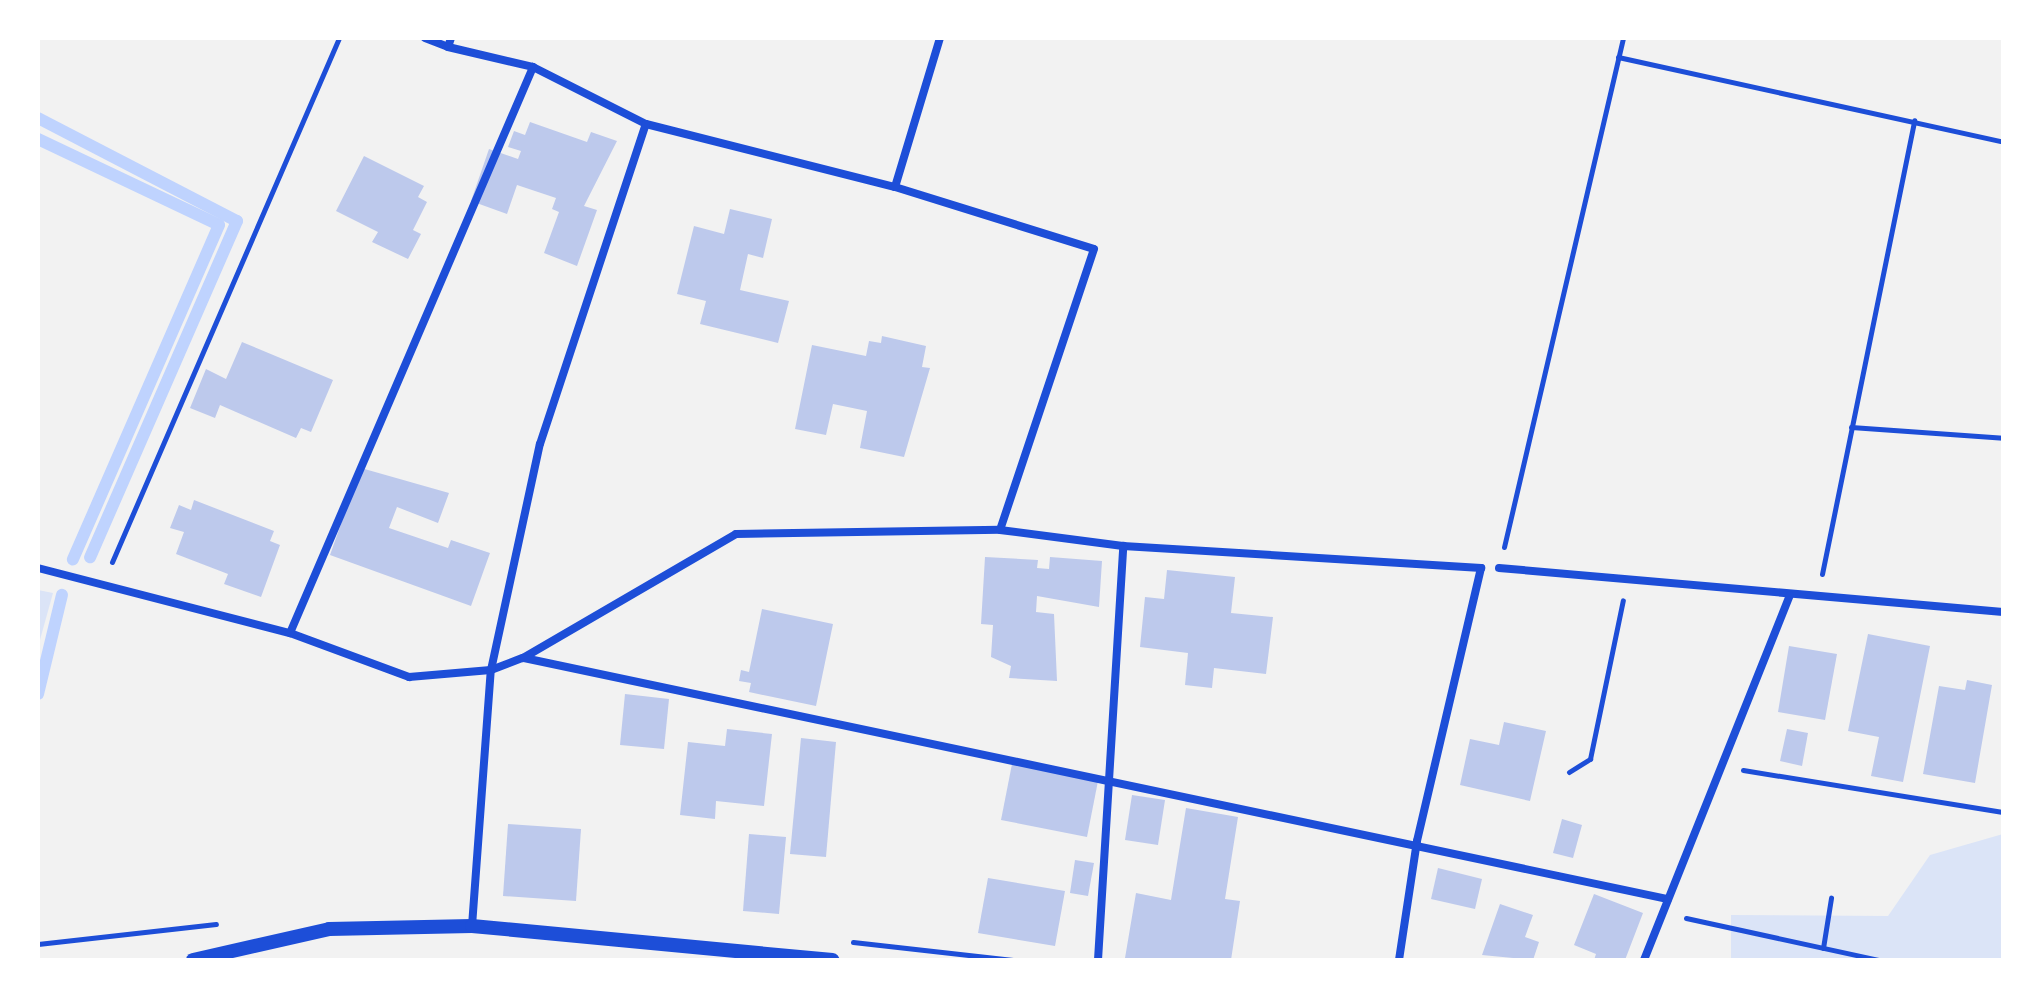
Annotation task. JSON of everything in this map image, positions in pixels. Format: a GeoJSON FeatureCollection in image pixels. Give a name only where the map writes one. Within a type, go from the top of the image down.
{"type":"FeatureCollection","features":[{"type":"Feature","properties":{"kind":"street"},"geometry":{"type":"LineString","coordinates":[[425,38],[533,67],[646,124],[895,187],[1094,249],[1000,530]]}},
{"type":"Feature","properties":{"kind":"street"},"geometry":{"type":"LineString","coordinates":[[895,187],[940,38]]}},
{"type":"Feature","properties":{"kind":"street"},"geometry":{"type":"LineString","coordinates":[[290,633],[533,67]]}},
{"type":"Feature","properties":{"kind":"street"},"geometry":{"type":"LineString","coordinates":[[472,926],[491,670],[540,444],[646,124]]}},
{"type":"Feature","properties":{"kind":"street"},"geometry":{"type":"LineString","coordinates":[[38,568],[103,581],[290,633],[409,677],[491,670],[523,658],[736,534],[1000,530],[1123,546],[1481,568],[1417,841],[1399,960]]}},
{"type":"Feature","properties":{"kind":"street"},"geometry":{"type":"LineString","coordinates":[[1098,960],[1123,546]]}},
{"type":"Feature","properties":{"kind":"street"},"geometry":{"type":"LineString","coordinates":[[1499,568],[2003,612]]}},
{"type":"Feature","properties":{"kind":"street"},"geometry":{"type":"LineString","coordinates":[[1644,960],[1790,595]]}},
{"type":"Feature","properties":{"kind":"street"},"geometry":{"type":"LineString","coordinates":[[523,658],[1417,841],[1668,899]]}},
{"type":"Feature","properties":{"kind":"street"},"geometry":{"type":"LineString","coordinates":[[193,960],[329,929],[472,926],[832,960]]}},
{"type":"Feature","properties":{"kind":"path"},"geometry":{"type":"LineString","coordinates":[[103,581],[339,38]]}},
{"type":"Feature","properties":{"kind":"path"},"geometry":{"type":"LineString","coordinates":[[1499,568],[1623,38]]}},
{"type":"Feature","properties":{"kind":"path"},"geometry":{"type":"LineString","coordinates":[[1618,57],[2003,142]]}},
{"type":"Feature","properties":{"kind":"path"},"geometry":{"type":"LineString","coordinates":[[1818,595],[1914,120]]}},
{"type":"Feature","properties":{"kind":"path"},"geometry":{"type":"LineString","coordinates":[[1851,427],[2003,438]]}},
{"type":"Feature","properties":{"kind":"path"},"geometry":{"type":"LineString","coordinates":[[1569,772],[1590,759],[1627,580]]}},
{"type":"Feature","properties":{"kind":"path"},"geometry":{"type":"LineString","coordinates":[[1729,767],[2003,812]]}},
{"type":"Feature","properties":{"kind":"path"},"geometry":{"type":"LineString","coordinates":[[1823,948],[1831,898]]}},
{"type":"Feature","properties":{"kind":"path"},"geometry":{"type":"LineString","coordinates":[[1674,915],[1879,960]]}},
{"type":"Feature","properties":{"kind":"shaded area"},"geometry":{"type":"Polygon","coordinates":[[[38,590],[53,593],[38,647],[38,590]]]}},
{"type":"Feature","properties":{"kind":"shaded area"},"geometry":{"type":"Polygon","coordinates":[[[2003,834],[2003,960],[1731,960],[1731,915],[1888,916],[1930,855],[2003,834]]]}},
{"type":"Feature","properties":{"kind":"building"},"geometry":{"type":"Polygon","coordinates":[[[530,122],[587,142],[591,132],[617,141],[584,206],[597,210],[577,266],[544,253],[559,212],[552,209],[556,198],[517,185],[507,214],[471,201],[489,149],[518,159],[521,151],[508,147],[514,131],[525,135],[530,122]]]}},
{"type":"Feature","properties":{"kind":"building"},"geometry":{"type":"Polygon","coordinates":[[[364,156],[424,186],[418,197],[427,202],[413,230],[421,234],[408,259],[372,242],[378,232],[336,211],[364,156]]]}},
{"type":"Feature","properties":{"kind":"building"},"geometry":{"type":"Polygon","coordinates":[[[730,209],[772,219],[763,258],[748,254],[740,290],[789,301],[778,343],[700,324],[706,301],[677,294],[694,226],[724,234],[730,209]]]}},
{"type":"Feature","properties":{"kind":"building"},"geometry":{"type":"Polygon","coordinates":[[[882,336],[926,346],[922,367],[930,368],[904,457],[860,448],[867,411],[833,404],[826,435],[795,429],[812,345],[866,356],[869,341],[881,343],[882,336]]]}},
{"type":"Feature","properties":{"kind":"building"},"geometry":{"type":"Polygon","coordinates":[[[242,342],[333,380],[311,432],[301,428],[296,438],[220,405],[215,418],[190,408],[206,369],[226,379],[242,342]]]}},
{"type":"Feature","properties":{"kind":"building"},"geometry":{"type":"Polygon","coordinates":[[[361,468],[449,493],[438,523],[397,507],[389,528],[448,548],[451,540],[490,553],[471,606],[330,555],[361,468]]]}},
{"type":"Feature","properties":{"kind":"building"},"geometry":{"type":"Polygon","coordinates":[[[194,500],[274,531],[270,541],[280,545],[261,597],[224,584],[228,574],[176,554],[184,532],[170,528],[179,505],[191,510],[194,500]]]}},
{"type":"Feature","properties":{"kind":"building"},"geometry":{"type":"Polygon","coordinates":[[[985,557],[1038,560],[1037,568],[1049,569],[1050,557],[1102,561],[1099,607],[1037,596],[1036,612],[1054,614],[1057,681],[1009,678],[1011,666],[991,657],[993,625],[981,624],[985,557]]]}},
{"type":"Feature","properties":{"kind":"building"},"geometry":{"type":"Polygon","coordinates":[[[1167,570],[1235,577],[1231,613],[1273,617],[1266,674],[1214,668],[1212,688],[1185,685],[1188,653],[1140,647],[1145,597],[1164,599],[1167,570]]]}},
{"type":"Feature","properties":{"kind":"building"},"geometry":{"type":"Polygon","coordinates":[[[762,609],[833,624],[816,706],[749,692],[751,683],[739,681],[741,670],[749,672],[762,609]]]}},
{"type":"Feature","properties":{"kind":"building"},"geometry":{"type":"Polygon","coordinates":[[[1868,634],[1930,646],[1903,782],[1871,776],[1879,737],[1848,731],[1868,634]]]}},
{"type":"Feature","properties":{"kind":"building"},"geometry":{"type":"Polygon","coordinates":[[[1789,646],[1837,654],[1825,720],[1778,712],[1789,646]]]}},
{"type":"Feature","properties":{"kind":"building"},"geometry":{"type":"Polygon","coordinates":[[[1967,680],[1992,685],[1975,783],[1923,774],[1939,686],[1965,690],[1967,680]]]}},
{"type":"Feature","properties":{"kind":"building"},"geometry":{"type":"Polygon","coordinates":[[[625,694],[669,699],[664,749],[620,745],[625,694]]]}},
{"type":"Feature","properties":{"kind":"building"},"geometry":{"type":"Polygon","coordinates":[[[1504,722],[1546,731],[1530,801],[1460,785],[1470,739],[1499,745],[1504,722]]]}},
{"type":"Feature","properties":{"kind":"building"},"geometry":{"type":"Polygon","coordinates":[[[727,729],[772,734],[764,806],[716,801],[715,819],[680,815],[688,742],[725,746],[727,729]]]}},
{"type":"Feature","properties":{"kind":"building"},"geometry":{"type":"Polygon","coordinates":[[[1787,729],[1808,733],[1802,766],[1780,761],[1787,729]]]}},
{"type":"Feature","properties":{"kind":"building"},"geometry":{"type":"Polygon","coordinates":[[[801,738],[836,742],[826,857],[790,854],[801,738]]]}},
{"type":"Feature","properties":{"kind":"building"},"geometry":{"type":"Polygon","coordinates":[[[1012,764],[1098,781],[1087,837],[1001,820],[1012,764]]]}},
{"type":"Feature","properties":{"kind":"building"},"geometry":{"type":"Polygon","coordinates":[[[1132,795],[1165,800],[1158,845],[1125,840],[1132,795]]]}},
{"type":"Feature","properties":{"kind":"building"},"geometry":{"type":"Polygon","coordinates":[[[1186,808],[1238,817],[1225,899],[1240,901],[1231,960],[1125,958],[1136,893],[1171,900],[1186,808]]]}},
{"type":"Feature","properties":{"kind":"building"},"geometry":{"type":"Polygon","coordinates":[[[1562,819],[1582,825],[1573,858],[1553,853],[1562,819]]]}},
{"type":"Feature","properties":{"kind":"building"},"geometry":{"type":"Polygon","coordinates":[[[508,824],[581,829],[576,901],[503,896],[508,824]]]}},
{"type":"Feature","properties":{"kind":"building"},"geometry":{"type":"Polygon","coordinates":[[[749,834],[786,837],[779,914],[743,911],[749,834]]]}},
{"type":"Feature","properties":{"kind":"building"},"geometry":{"type":"Polygon","coordinates":[[[1075,860],[1094,863],[1088,896],[1070,893],[1075,860]]]}},
{"type":"Feature","properties":{"kind":"building"},"geometry":{"type":"Polygon","coordinates":[[[1438,868],[1482,879],[1475,909],[1431,899],[1438,868]]]}},
{"type":"Feature","properties":{"kind":"building"},"geometry":{"type":"Polygon","coordinates":[[[988,878],[1065,891],[1055,946],[978,933],[988,878]]]}},
{"type":"Feature","properties":{"kind":"building"},"geometry":{"type":"Polygon","coordinates":[[[1594,894],[1643,913],[1625,960],[1594,960],[1596,954],[1574,945],[1594,894]]]}},
{"type":"Feature","properties":{"kind":"building"},"geometry":{"type":"Polygon","coordinates":[[[1500,904],[1533,915],[1525,937],[1539,942],[1533,960],[1482,955],[1500,904]]]}},
{"type":"Feature","properties":{"kind":"waterway"},"geometry":{"type":"LineString","coordinates":[[38,118],[237,221],[90,557]]}},
{"type":"Feature","properties":{"kind":"waterway"},"geometry":{"type":"LineString","coordinates":[[38,139],[219,225],[73,559]]}},
{"type":"Feature","properties":{"kind":"waterway"},"geometry":{"type":"LineString","coordinates":[[38,694],[62,595]]}}]}
